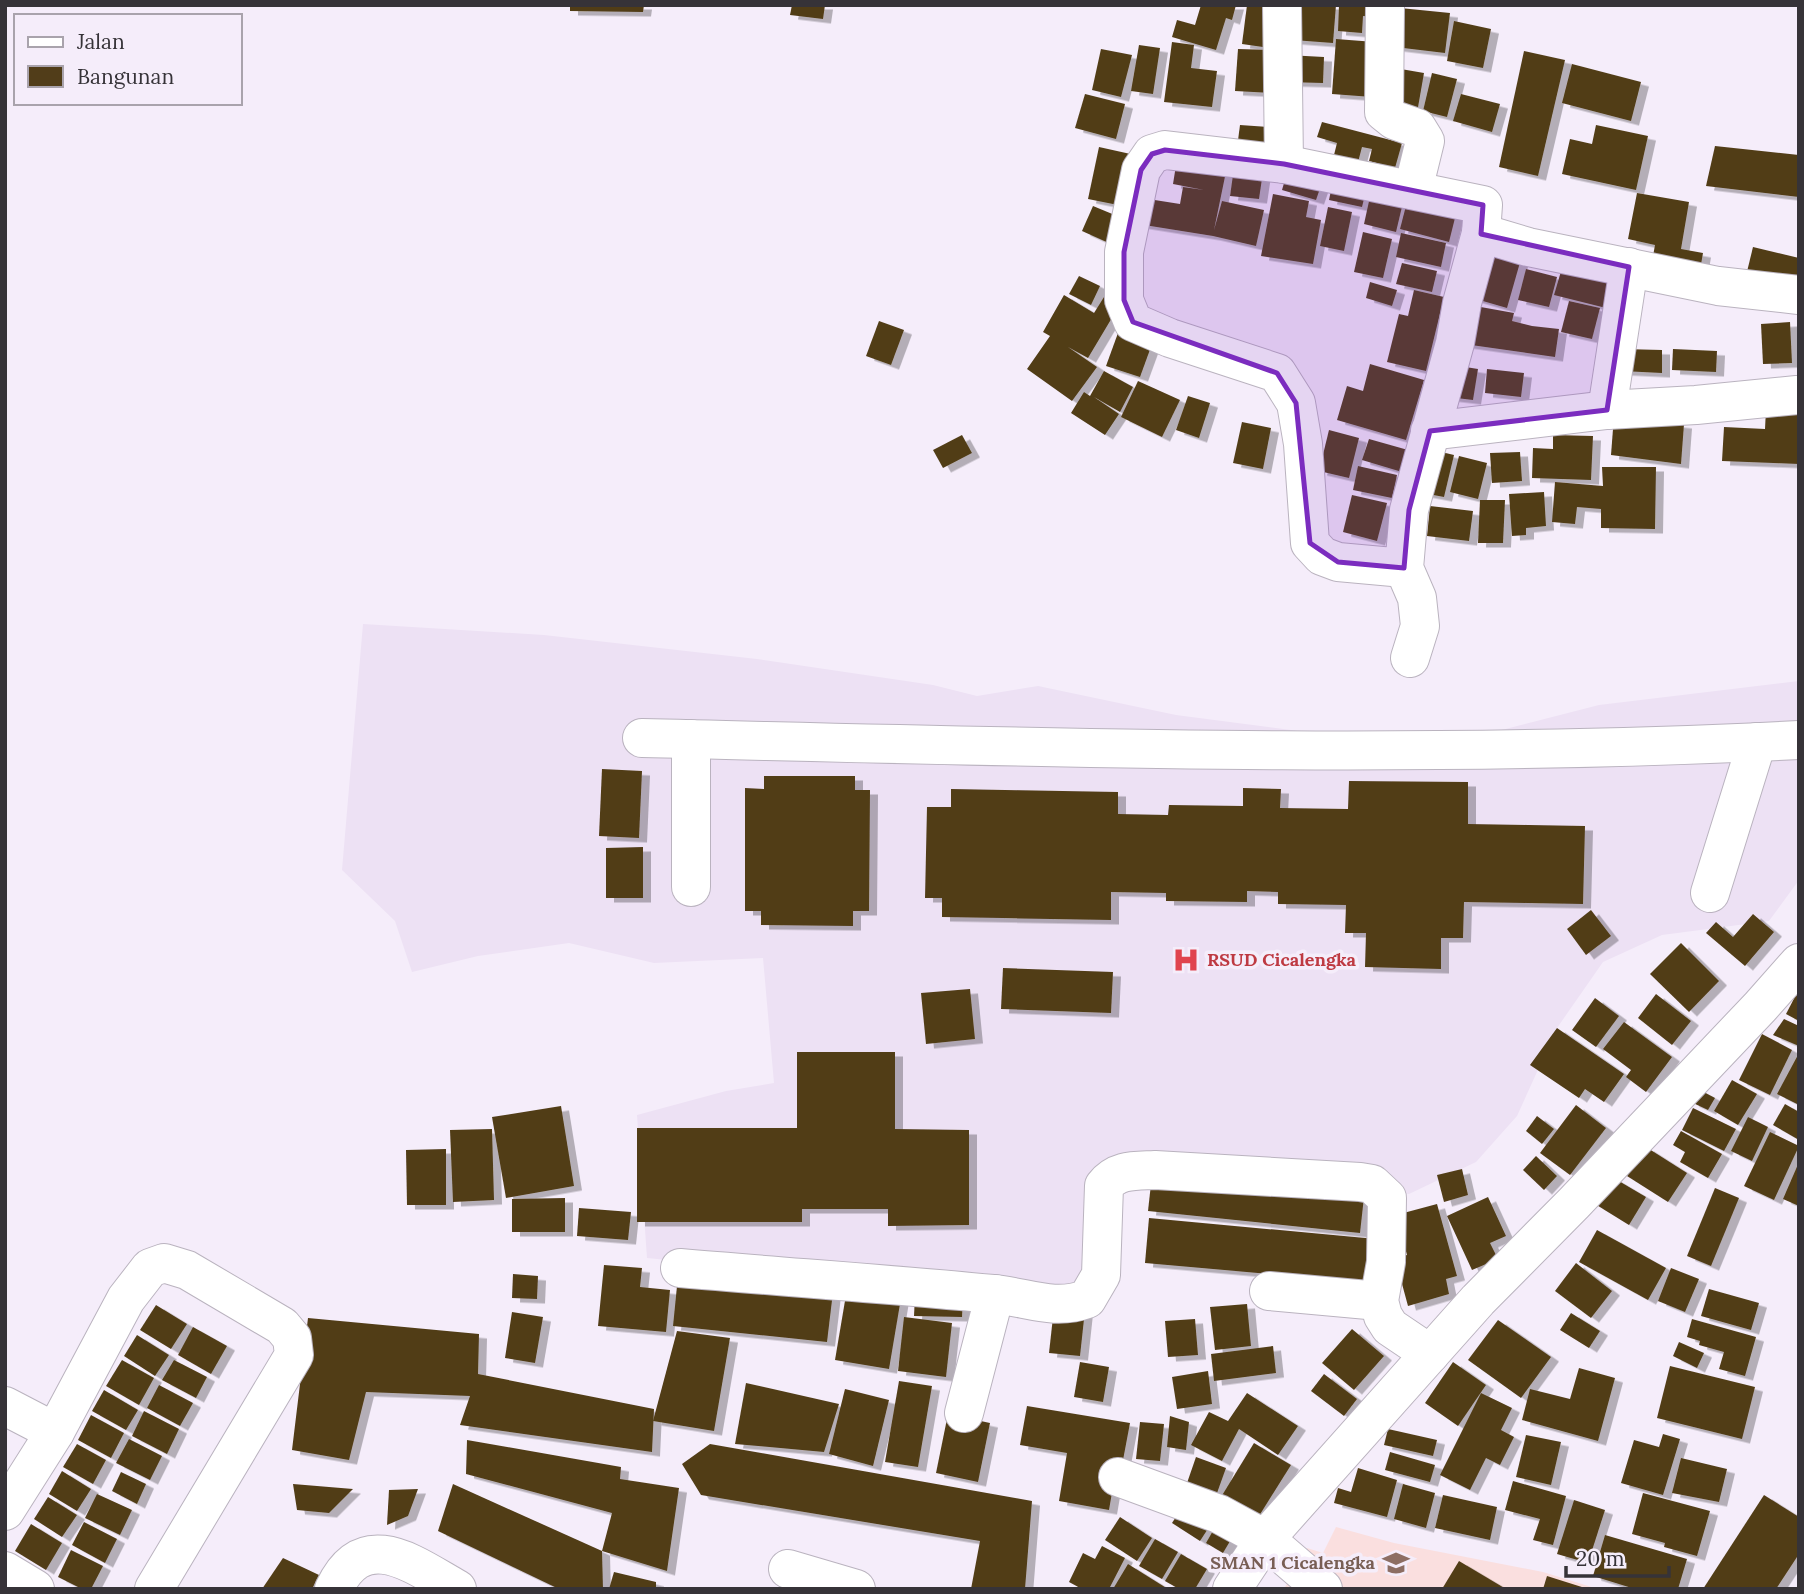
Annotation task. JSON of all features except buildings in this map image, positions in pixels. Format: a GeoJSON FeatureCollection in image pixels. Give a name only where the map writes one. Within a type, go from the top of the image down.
{"type":"FeatureCollection","features":[{"type":"Feature","properties":{"kind":"street"},"geometry":{"type":"LineString","coordinates":[[1282,5],[1284,164]]}},
{"type":"Feature","properties":{"kind":"street"},"geometry":{"type":"LineString","coordinates":[[1385,5],[1384,111],[1394,120],[1417,128],[1425,141],[1413,190]]}},
{"type":"Feature","properties":{"kind":"street"},"geometry":{"type":"LineString","coordinates":[[1404,568],[1338,562],[1322,556],[1310,542],[1303,444],[1298,413],[1287,387],[1277,373],[1170,338],[1133,322],[1124,300],[1124,252],[1141,170],[1152,154],[1165,150],[1284,164],[1483,205],[1481,233],[1462,303],[1455,343],[1409,510],[1404,568],[1417,598],[1420,626],[1410,658]]}},
{"type":"Feature","properties":{"kind":"street"},"geometry":{"type":"LineString","coordinates":[[1481,233],[1528,247],[1718,286],[1799,295]]}},
{"type":"Feature","properties":{"kind":"street"},"geometry":{"type":"LineString","coordinates":[[1607,410],[1629,267]]}},
{"type":"Feature","properties":{"kind":"street"},"geometry":{"type":"LineString","coordinates":[[1430,432],[1607,410],[1797,395]]}},
{"type":"Feature","properties":{"kind":"street"},"geometry":{"type":"LineString","coordinates":[[642,737],[1363,752],[1678,747],[1799,740]]}},
{"type":"Feature","properties":{"kind":"street"},"geometry":{"type":"LineString","coordinates":[[691,739],[691,887]]}},
{"type":"Feature","properties":{"kind":"street"},"geometry":{"type":"LineString","coordinates":[[1710,893],[1757,742]]}},
{"type":"Feature","properties":{"kind":"street"},"geometry":{"type":"LineString","coordinates":[[1232,1589],[1265,1539],[1478,1300],[1760,1007],[1799,963]]}},
{"type":"Feature","properties":{"kind":"street"},"geometry":{"type":"LineString","coordinates":[[680,1268],[995,1294],[1070,1305],[1087,1299],[1101,1275],[1104,1186],[1115,1175],[1155,1170],[1372,1184],[1387,1198],[1386,1262],[1379,1301],[1383,1316],[1390,1327],[1430,1354]]}},
{"type":"Feature","properties":{"kind":"street"},"geometry":{"type":"LineString","coordinates":[[5,1511],[55,1432],[126,1299],[150,1268],[164,1263],[187,1269],[282,1326],[292,1338],[294,1355],[154,1589]]}},
{"type":"Feature","properties":{"kind":"street"},"geometry":{"type":"LineString","coordinates":[[1269,1291],[1379,1301]]}},
{"type":"Feature","properties":{"kind":"street"},"geometry":{"type":"LineString","coordinates":[[964,1413],[995,1294]]}},
{"type":"Feature","properties":{"kind":"street"},"geometry":{"type":"LineString","coordinates":[[5,1406],[55,1432]]}},
{"type":"Feature","properties":{"kind":"street"},"geometry":{"type":"LineString","coordinates":[[1118,1477],[1219,1514],[1265,1539],[1323,1589]]}},
{"type":"Feature","properties":{"kind":"street"},"geometry":{"type":"LineString","coordinates":[[334,1589],[349,1565],[369,1555],[384,1553],[404,1560],[457,1589]]}},
{"type":"Feature","properties":{"kind":"street"},"geometry":{"type":"LineString","coordinates":[[788,1569],[856,1589]]}},
{"type":"Feature","properties":{"kind":"street"},"geometry":{"type":"LineString","coordinates":[[5,1571],[35,1589]]}},
{"type":"Feature","properties":{"kind":"highlighted area"},"geometry":{"type":"Polygon","coordinates":[[[1165,150],[1284,164],[1483,205],[1481,234],[1629,267],[1607,410],[1430,431],[1409,510],[1404,568],[1338,562],[1310,543],[1296,403],[1277,373],[1133,322],[1124,300],[1124,252],[1141,170],[1152,154],[1165,150]]]}},
{"type":"Feature","properties":{"kind":"shaded area","name":"RSUD Cicalengka"},"geometry":{"type":"Polygon","coordinates":[[[363,624],[544,635],[757,659],[933,685],[977,696],[1038,686],[1176,715],[1351,738],[1490,733],[1599,705],[1799,681],[1799,880],[1769,921],[1662,935],[1603,962],[1557,1028],[1517,1116],[1476,1162],[1409,1194],[1340,1185],[1102,1175],[1080,1285],[910,1284],[647,1258],[637,1115],[726,1091],[774,1083],[763,958],[654,963],[569,943],[478,956],[412,972],[395,921],[342,870],[363,624]]]}},
{"type":"Feature","properties":{"kind":"shaded area","name":"SMAN 1 Cicalengka"},"geometry":{"type":"Polygon","coordinates":[[[1336,1527],[1394,1543],[1543,1572],[1598,1589],[1284,1589],[1307,1548],[1323,1553],[1336,1527]]]}},
{"type":"Feature","properties":{"kind":"place","name":"RSUD Cicalengka"},"geometry":{"type":"Point","coordinates":[1186,960]}},
{"type":"Feature","properties":{"kind":"place","name":"SMAN 1 Cicalengka"},"geometry":{"type":"Point","coordinates":[1396,1563]}}]}
